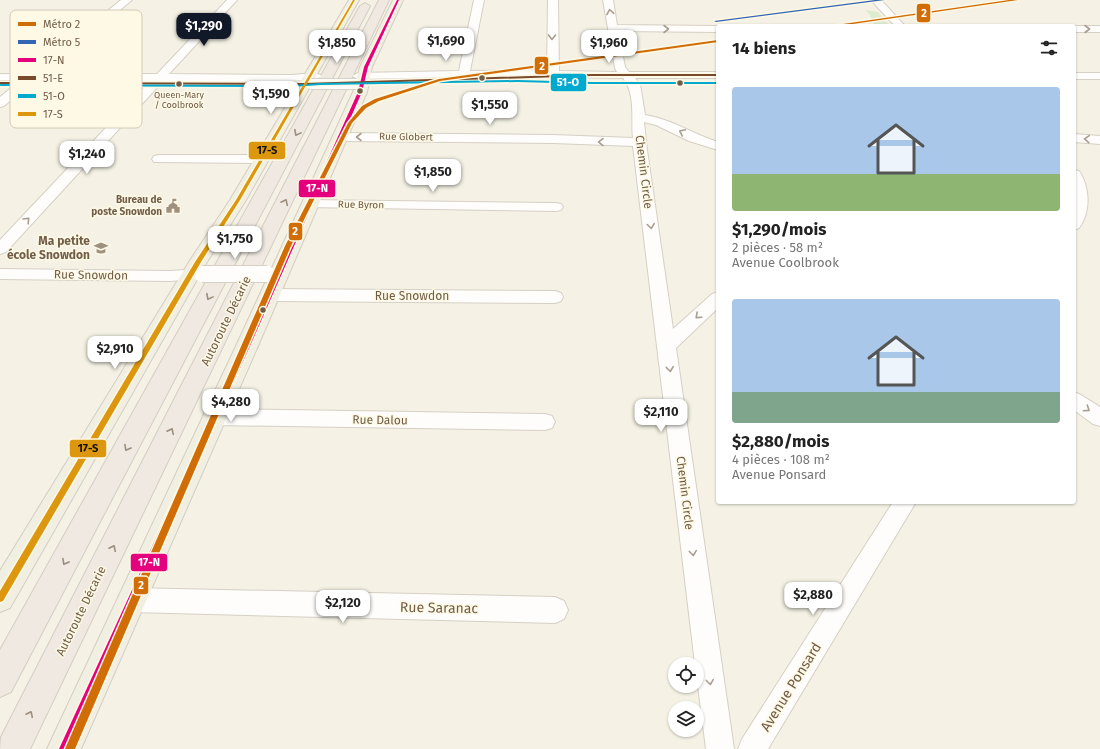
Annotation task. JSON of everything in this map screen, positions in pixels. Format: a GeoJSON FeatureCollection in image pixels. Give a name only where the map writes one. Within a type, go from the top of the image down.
{"type":"FeatureCollection","features":[{"type":"Feature","properties":{"kind":"highway","name":"Autoroute Décarie"},"geometry":{"type":"LineString","coordinates":[[0,681],[368,0]]}},
{"type":"Feature","properties":{"kind":"highway","name":"Autoroute Décarie"},"geometry":{"type":"LineString","coordinates":[[13,749],[384,0]]}},
{"type":"Feature","properties":{"kind":"main road"},"geometry":{"type":"LineString","coordinates":[[0,598],[196,275],[261,159],[310,81],[354,0]]}},
{"type":"Feature","properties":{"kind":"main road"},"geometry":{"type":"LineString","coordinates":[[64,749],[214,417],[272,281],[310,204],[340,136],[360,79],[398,0]]}},
{"type":"Feature","properties":{"kind":"street"},"geometry":{"type":"LineString","coordinates":[[114,10],[126,0]]}},
{"type":"Feature","properties":{"kind":"street"},"geometry":{"type":"LineString","coordinates":[[142,97],[232,0]]}},
{"type":"Feature","properties":{"kind":"street"},"geometry":{"type":"LineString","coordinates":[[463,77],[479,0]]}},
{"type":"Feature","properties":{"kind":"street"},"geometry":{"type":"LineString","coordinates":[[553,0],[553,75]]}},
{"type":"Feature","properties":{"kind":"street","name":"Chemin Circle"},"geometry":{"type":"LineString","coordinates":[[608,0],[620,68],[634,84],[640,142],[720,749]]}},
{"type":"Feature","properties":{"kind":"street"},"geometry":{"type":"LineString","coordinates":[[876,0],[898,24]]}},
{"type":"Feature","properties":{"kind":"street"},"geometry":{"type":"LineString","coordinates":[[613,28],[716,29]]}},
{"type":"Feature","properties":{"kind":"street"},"geometry":{"type":"LineString","coordinates":[[1076,29],[1100,29]]}},
{"type":"Feature","properties":{"kind":"street"},"geometry":{"type":"LineString","coordinates":[[142,81],[310,81],[553,75],[716,75]]}},
{"type":"Feature","properties":{"kind":"street"},"geometry":{"type":"LineString","coordinates":[[1076,76],[1100,76]]}},
{"type":"Feature","properties":{"kind":"street"},"geometry":{"type":"LineString","coordinates":[[0,77],[10,78]]}},
{"type":"Feature","properties":{"kind":"street"},"geometry":{"type":"LineString","coordinates":[[0,83],[10,82]]}},
{"type":"Feature","properties":{"kind":"street"},"geometry":{"type":"LineString","coordinates":[[0,103],[10,95]]}},
{"type":"Feature","properties":{"kind":"street","name":"Chemin Circle"},"geometry":{"type":"LineString","coordinates":[[638,118],[660,121],[687,135],[716,145]]}},
{"type":"Feature","properties":{"kind":"street"},"geometry":{"type":"LineString","coordinates":[[0,249],[113,128]]}},
{"type":"Feature","properties":{"kind":"street","name":"Rue Globert"},"geometry":{"type":"LineString","coordinates":[[340,136],[553,138],[578,142],[640,142]]}},
{"type":"Feature","properties":{"kind":"street"},"geometry":{"type":"LineString","coordinates":[[1076,138],[1100,140]]}},
{"type":"Feature","properties":{"kind":"street"},"geometry":{"type":"LineString","coordinates":[[159,159],[261,159]]}},
{"type":"Feature","properties":{"kind":"street"},"geometry":{"type":"LineString","coordinates":[[1076,179],[1081,196],[1079,212],[1076,220]]}},
{"type":"Feature","properties":{"kind":"street","name":"Rue Byron"},"geometry":{"type":"LineString","coordinates":[[310,204],[556,207]]}},
{"type":"Feature","properties":{"kind":"street","name":"Rue Snowdon"},"geometry":{"type":"LineString","coordinates":[[0,274],[196,275],[272,281],[555,296]]}},
{"type":"Feature","properties":{"kind":"street"},"geometry":{"type":"LineString","coordinates":[[667,345],[716,300]]}},
{"type":"Feature","properties":{"kind":"street"},"geometry":{"type":"LineString","coordinates":[[1076,401],[1100,418]]}},
{"type":"Feature","properties":{"kind":"street","name":"Rue Dalou"},"geometry":{"type":"LineString","coordinates":[[214,417],[546,422]]}},
{"type":"Feature","properties":{"kind":"street","name":"Avenue Ponsard"},"geometry":{"type":"LineString","coordinates":[[752,749],[904,504]]}},
{"type":"Feature","properties":{"kind":"street","name":"Rue Saranac"},"geometry":{"type":"LineString","coordinates":[[132,600],[555,610]]}},
{"type":"Feature","properties":{"kind":"green space"},"geometry":{"type":"Polygon","coordinates":[[[865,10],[878,12],[888,24],[874,24],[870,15],[865,10]]]}},
{"type":"Feature","properties":{"kind":"metro line","name":"5"},"geometry":{"type":"LineString","coordinates":[[716,21],[883,0]]}},
{"type":"Feature","properties":{"kind":"metro line","name":"2"},"geometry":{"type":"LineString","coordinates":[[845,24],[1016,0]]}},
{"type":"Feature","properties":{"kind":"metro line","name":"2"},"geometry":{"type":"LineString","coordinates":[[70,749],[288,246],[350,123],[364,107],[377,100],[439,80],[716,41]]}},
{"type":"Feature","properties":{"kind":"transit line","name":"17-S"},"geometry":{"type":"LineString","coordinates":[[0,598],[198,262],[238,200],[354,0]]}},
{"type":"Feature","properties":{"kind":"transit line","name":"17-N"},"geometry":{"type":"LineString","coordinates":[[64,749],[247,346],[360,92],[366,67],[398,0]]}},
{"type":"Feature","properties":{"kind":"transit line","name":"51-E"},"geometry":{"type":"LineString","coordinates":[[142,83],[304,84],[592,75],[716,75]]}},
{"type":"Feature","properties":{"kind":"transit line","name":"51-O"},"geometry":{"type":"LineString","coordinates":[[142,85],[291,86],[321,84],[518,81],[592,83],[716,83]]}},
{"type":"Feature","properties":{"kind":"transit line","name":"51-E"},"geometry":{"type":"LineString","coordinates":[[0,83],[10,83]]}},
{"type":"Feature","properties":{"kind":"transit line","name":"51-O"},"geometry":{"type":"LineString","coordinates":[[0,85],[10,85]]}},
{"type":"Feature","properties":{"kind":"place","name":"Queen-Mary / Coolbrook"},"geometry":{"type":"Point","coordinates":[179,84]}},
{"type":"Feature","properties":{"kind":"place","name":"Bureau de poste Snowdon"},"geometry":{"type":"Point","coordinates":[173,206]}},
{"type":"Feature","properties":{"kind":"place","name":"Ma petite école Snowdon"},"geometry":{"type":"Point","coordinates":[101,248]}}]}
